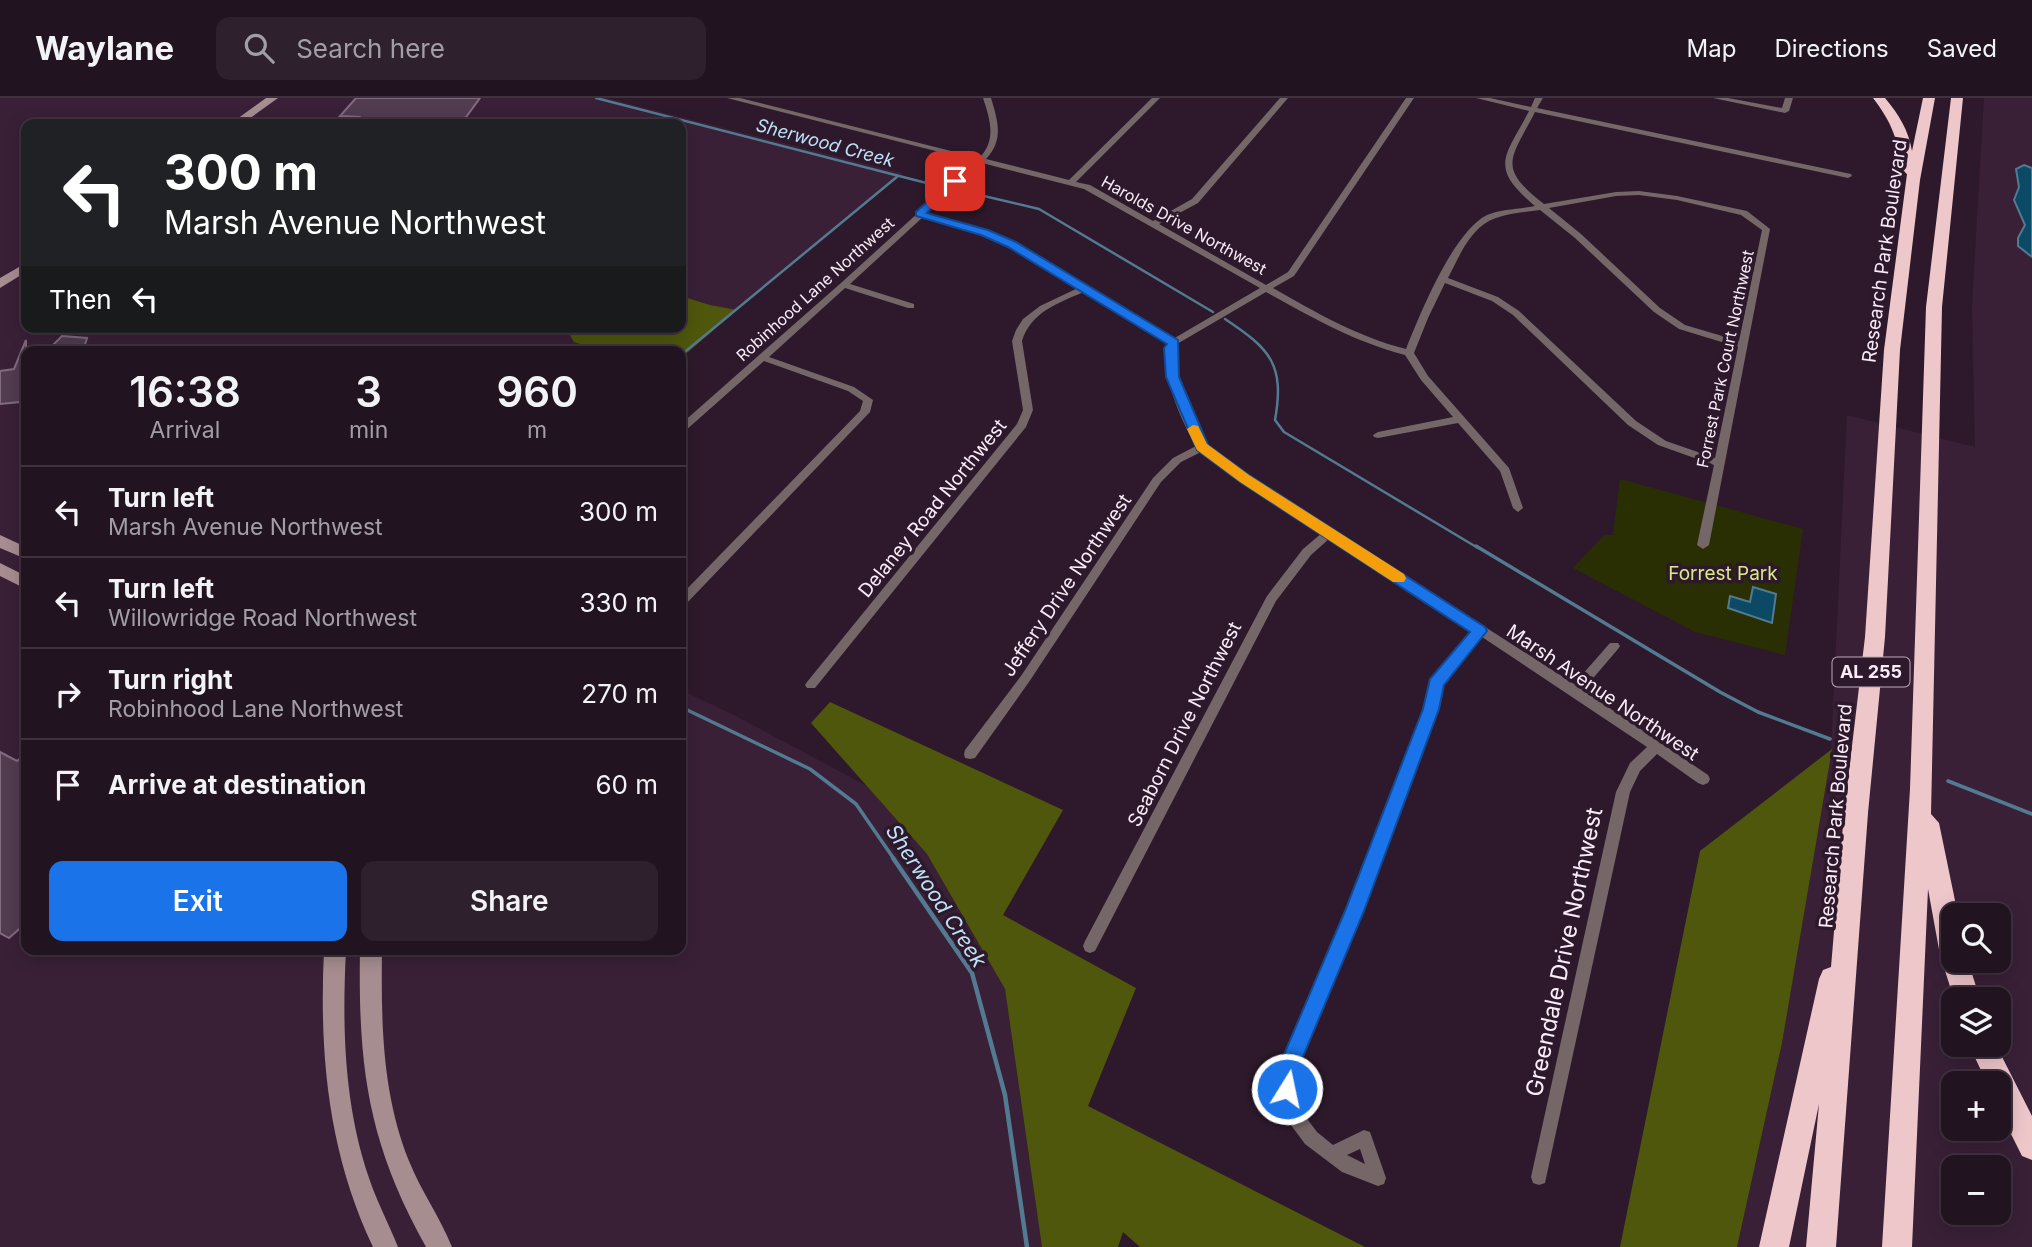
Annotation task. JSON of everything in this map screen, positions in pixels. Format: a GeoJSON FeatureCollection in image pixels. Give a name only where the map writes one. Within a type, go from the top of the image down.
{"type":"FeatureCollection","features":[{"type":"Feature","properties":{"kind":"highway"},"geometry":{"type":"LineString","coordinates":[[1879,98],[1893,115],[1902,133],[1913,180]]}},
{"type":"Feature","properties":{"kind":"highway","name":"Research Park Boulevard"},"geometry":{"type":"LineString","coordinates":[[1821,1247],[1856,813],[1875,637],[1892,350],[1913,180],[1929,98]]}},
{"type":"Feature","properties":{"kind":"highway","name":"AL 255"},"geometry":{"type":"LineString","coordinates":[[1897,1247],[1921,789],[1934,307],[1956,98]]}},
{"type":"Feature","properties":{"kind":"highway"},"geometry":{"type":"LineString","coordinates":[[1921,789],[1943,903]]}},
{"type":"Feature","properties":{"kind":"highway"},"geometry":{"type":"LineString","coordinates":[[1774,1247],[1851,892]]}},
{"type":"Feature","properties":{"kind":"highway"},"geometry":{"type":"LineString","coordinates":[[1988,1057],[2032,1146]]}},
{"type":"Feature","properties":{"kind":"main road"},"geometry":{"type":"LineString","coordinates":[[242,119],[273,98]]}},
{"type":"Feature","properties":{"kind":"main road"},"geometry":{"type":"LineString","coordinates":[[258,119],[285,98]]}},
{"type":"Feature","properties":{"kind":"main road"},"geometry":{"type":"LineString","coordinates":[[0,271],[21,257]]}},
{"type":"Feature","properties":{"kind":"main road"},"geometry":{"type":"LineString","coordinates":[[0,284],[21,270]]}},
{"type":"Feature","properties":{"kind":"main road"},"geometry":{"type":"LineString","coordinates":[[0,541],[21,551]]}},
{"type":"Feature","properties":{"kind":"main road"},"geometry":{"type":"LineString","coordinates":[[0,569],[21,580]]}},
{"type":"Feature","properties":{"kind":"main road"},"geometry":{"type":"LineString","coordinates":[[335,955],[336,1079],[344,1133],[359,1184],[386,1247]]}},
{"type":"Feature","properties":{"kind":"main road"},"geometry":{"type":"LineString","coordinates":[[371,955],[370,1002],[382,1113],[397,1157],[425,1222],[440,1247]]}},
{"type":"Feature","properties":{"kind":"street","name":"Harolds Drive Northwest"},"geometry":{"type":"LineString","coordinates":[[731,98],[1072,182],[1101,194],[1340,330],[1390,349],[1409,353]]}},
{"type":"Feature","properties":{"kind":"street","name":"Robinhood Lane Northwest"},"geometry":{"type":"LineString","coordinates":[[686,424],[981,160],[992,148],[995,137],[988,98]]}},
{"type":"Feature","properties":{"kind":"street"},"geometry":{"type":"LineString","coordinates":[[1072,182],[1156,98]]}},
{"type":"Feature","properties":{"kind":"street"},"geometry":{"type":"LineString","coordinates":[[1154,224],[1195,201],[1284,98]]}},
{"type":"Feature","properties":{"kind":"street"},"geometry":{"type":"LineString","coordinates":[[1202,447],[1172,377],[1173,343],[1292,274],[1410,98]]}},
{"type":"Feature","properties":{"kind":"street"},"geometry":{"type":"LineString","coordinates":[[1480,98],[1848,176]]}},
{"type":"Feature","properties":{"kind":"street"},"geometry":{"type":"LineString","coordinates":[[1538,98],[1509,156],[1508,168],[1513,179],[1665,316],[1682,327],[1744,346]]}},
{"type":"Feature","properties":{"kind":"street"},"geometry":{"type":"LineString","coordinates":[[1717,98],[1785,111],[1789,98]]}},
{"type":"Feature","properties":{"kind":"street","name":"Forrest Park Court Northwest"},"geometry":{"type":"LineString","coordinates":[[1409,353],[1423,318],[1459,248],[1478,225],[1492,216],[1616,194],[1639,193],[1718,206],[1744,213],[1759,222],[1766,229],[1766,238],[1703,545]]}},
{"type":"Feature","properties":{"kind":"street"},"geometry":{"type":"LineString","coordinates":[[920,214],[997,237],[1173,343]]}},
{"type":"Feature","properties":{"kind":"street"},"geometry":{"type":"LineString","coordinates":[[1444,279],[1495,299],[1516,313],[1632,423],[1662,443],[1719,463]]}},
{"type":"Feature","properties":{"kind":"street"},"geometry":{"type":"LineString","coordinates":[[844,285],[911,306]]}},
{"type":"Feature","properties":{"kind":"street","name":"Delaney Road Northwest"},"geometry":{"type":"LineString","coordinates":[[811,685],[1021,425],[1028,410],[1017,341],[1019,330],[1030,316],[1084,289]]}},
{"type":"Feature","properties":{"kind":"street"},"geometry":{"type":"LineString","coordinates":[[1409,353],[1424,378],[1505,470],[1518,508]]}},
{"type":"Feature","properties":{"kind":"street"},"geometry":{"type":"LineString","coordinates":[[686,598],[864,412],[868,400],[851,389],[761,357]]}},
{"type":"Feature","properties":{"kind":"street"},"geometry":{"type":"LineString","coordinates":[[1378,435],[1460,419]]}},
{"type":"Feature","properties":{"kind":"street","name":"Marsh Avenue Northwest"},"geometry":{"type":"LineString","coordinates":[[1202,447],[1703,779]]}},
{"type":"Feature","properties":{"kind":"street","name":"Jeffery Drive Northwest"},"geometry":{"type":"LineString","coordinates":[[970,754],[1025,679],[1157,480],[1177,460],[1202,447]]}},
{"type":"Feature","properties":{"kind":"street","name":"Seaborn Drive Northwest"},"geometry":{"type":"LineString","coordinates":[[1090,946],[1270,599],[1307,552],[1329,533]]}},
{"type":"Feature","properties":{"kind":"street"},"geometry":{"type":"LineString","coordinates":[[1332,1154],[1311,1138],[1288,1107],[1287,1071],[1359,898],[1431,709],[1436,683],[1480,631]]}},
{"type":"Feature","properties":{"kind":"street"},"geometry":{"type":"LineString","coordinates":[[1574,691],[1614,646]]}},
{"type":"Feature","properties":{"kind":"street","name":"Greendale Drive Northwest"},"geometry":{"type":"LineString","coordinates":[[1539,1177],[1623,792],[1635,767],[1656,746]]}},
{"type":"Feature","properties":{"kind":"shaded area"},"geometry":{"type":"Polygon","coordinates":[[[0,98],[606,98],[903,173],[737,310],[686,298],[686,119],[21,119],[21,333],[575,333],[592,346],[21,346],[21,955],[686,955],[686,692],[867,786],[927,854],[1005,989],[1042,1247],[0,1247],[0,98]]]}},
{"type":"Feature","properties":{"kind":"shaded area"},"geometry":{"type":"Polygon","coordinates":[[[1984,98],[2032,98],[2032,1247],[1737,1247],[1782,1043],[1831,749],[1847,415],[1975,447],[1972,306],[1984,98]]]}},
{"type":"Feature","properties":{"kind":"green space"},"geometry":{"type":"Polygon","coordinates":[[[686,298],[737,310],[686,354],[686,346],[586,346],[574,342],[569,333],[686,333],[686,298]]]}},
{"type":"Feature","properties":{"kind":"green space","name":"Forrest Park"},"geometry":{"type":"Polygon","coordinates":[[[1620,479],[1803,529],[1785,655],[1695,632],[1573,568],[1604,535],[1613,535],[1620,479]]]}},
{"type":"Feature","properties":{"kind":"green space"},"geometry":{"type":"Polygon","coordinates":[[[830,702],[1063,810],[1003,915],[1136,988],[1088,1106],[1365,1247],[1140,1247],[1123,1232],[1118,1247],[1042,1247],[1005,989],[927,854],[811,723],[830,702]]]}},
{"type":"Feature","properties":{"kind":"green space"},"geometry":{"type":"Polygon","coordinates":[[[1832,749],[1782,1043],[1737,1247],[1620,1247],[1700,851],[1832,749]]]}},
{"type":"Feature","properties":{"kind":"water"},"geometry":{"type":"Polygon","coordinates":[[[2024,165],[2032,168],[2032,257],[2018,246],[2018,238],[2025,225],[2014,200],[2019,187],[2016,169],[2024,165]]]}},
{"type":"Feature","properties":{"kind":"water"},"geometry":{"type":"Polygon","coordinates":[[[1753,587],[1776,594],[1772,623],[1728,608],[1730,596],[1750,602],[1753,587]]]}},
{"type":"Feature","properties":{"kind":"building"},"geometry":{"type":"Polygon","coordinates":[[[356,98],[480,98],[465,119],[357,119],[359,117],[340,116],[356,98]]]}},
{"type":"Feature","properties":{"kind":"building"},"geometry":{"type":"Polygon","coordinates":[[[62,336],[87,338],[85,346],[52,346],[62,336]]]}},
{"type":"Feature","properties":{"kind":"building"},"geometry":{"type":"Polygon","coordinates":[[[21,352],[20,402],[0,404],[0,371],[14,369],[21,352]]]}},
{"type":"Feature","properties":{"kind":"building"},"geometry":{"type":"Polygon","coordinates":[[[0,752],[17,761],[21,758],[21,927],[9,938],[0,933],[0,752]]]}},
{"type":"Feature","properties":{"kind":"waterway","name":"Sherwood Creek"},"geometry":{"type":"LineString","coordinates":[[596,98],[678,119]]}},
{"type":"Feature","properties":{"kind":"waterway","name":"Sherwood Creek"},"geometry":{"type":"LineString","coordinates":[[686,121],[942,187]]}},
{"type":"Feature","properties":{"kind":"waterway","name":"Sherwood Creek"},"geometry":{"type":"LineString","coordinates":[[686,351],[898,176]]}},
{"type":"Feature","properties":{"kind":"waterway"},"geometry":{"type":"LineString","coordinates":[[954,189],[1039,209],[1213,312]]}},
{"type":"Feature","properties":{"kind":"waterway"},"geometry":{"type":"LineString","coordinates":[[1225,319],[1253,340],[1271,360],[1278,385],[1275,420],[1284,432],[1478,548]]}},
{"type":"Feature","properties":{"kind":"waterway"},"geometry":{"type":"LineString","coordinates":[[1476,546],[1720,692],[1758,712],[1830,739]]}},
{"type":"Feature","properties":{"kind":"waterway","name":"Sherwood Creek"},"geometry":{"type":"LineString","coordinates":[[686,709],[810,769],[856,804],[894,859]]}},
{"type":"Feature","properties":{"kind":"waterway"},"geometry":{"type":"LineString","coordinates":[[1948,781],[2032,814]]}},
{"type":"Feature","properties":{"kind":"waterway","name":"Sherwood Creek"},"geometry":{"type":"LineString","coordinates":[[893,858],[972,973],[1005,1095],[1027,1247]]}},
{"type":"Feature","properties":{"kind":"slow traffic"},"geometry":{"type":"LineString","coordinates":[[1193,429],[1202,447],[1398,578]]}},
{"type":"Feature","properties":{"kind":"route"},"geometry":{"type":"LineString","coordinates":[[955,181],[920,214],[1012,244],[1173,343],[1172,377],[1202,447],[1245,478],[1480,631],[1436,683],[1431,709],[1354,911],[1287,1071],[1287,1089]]}}]}
